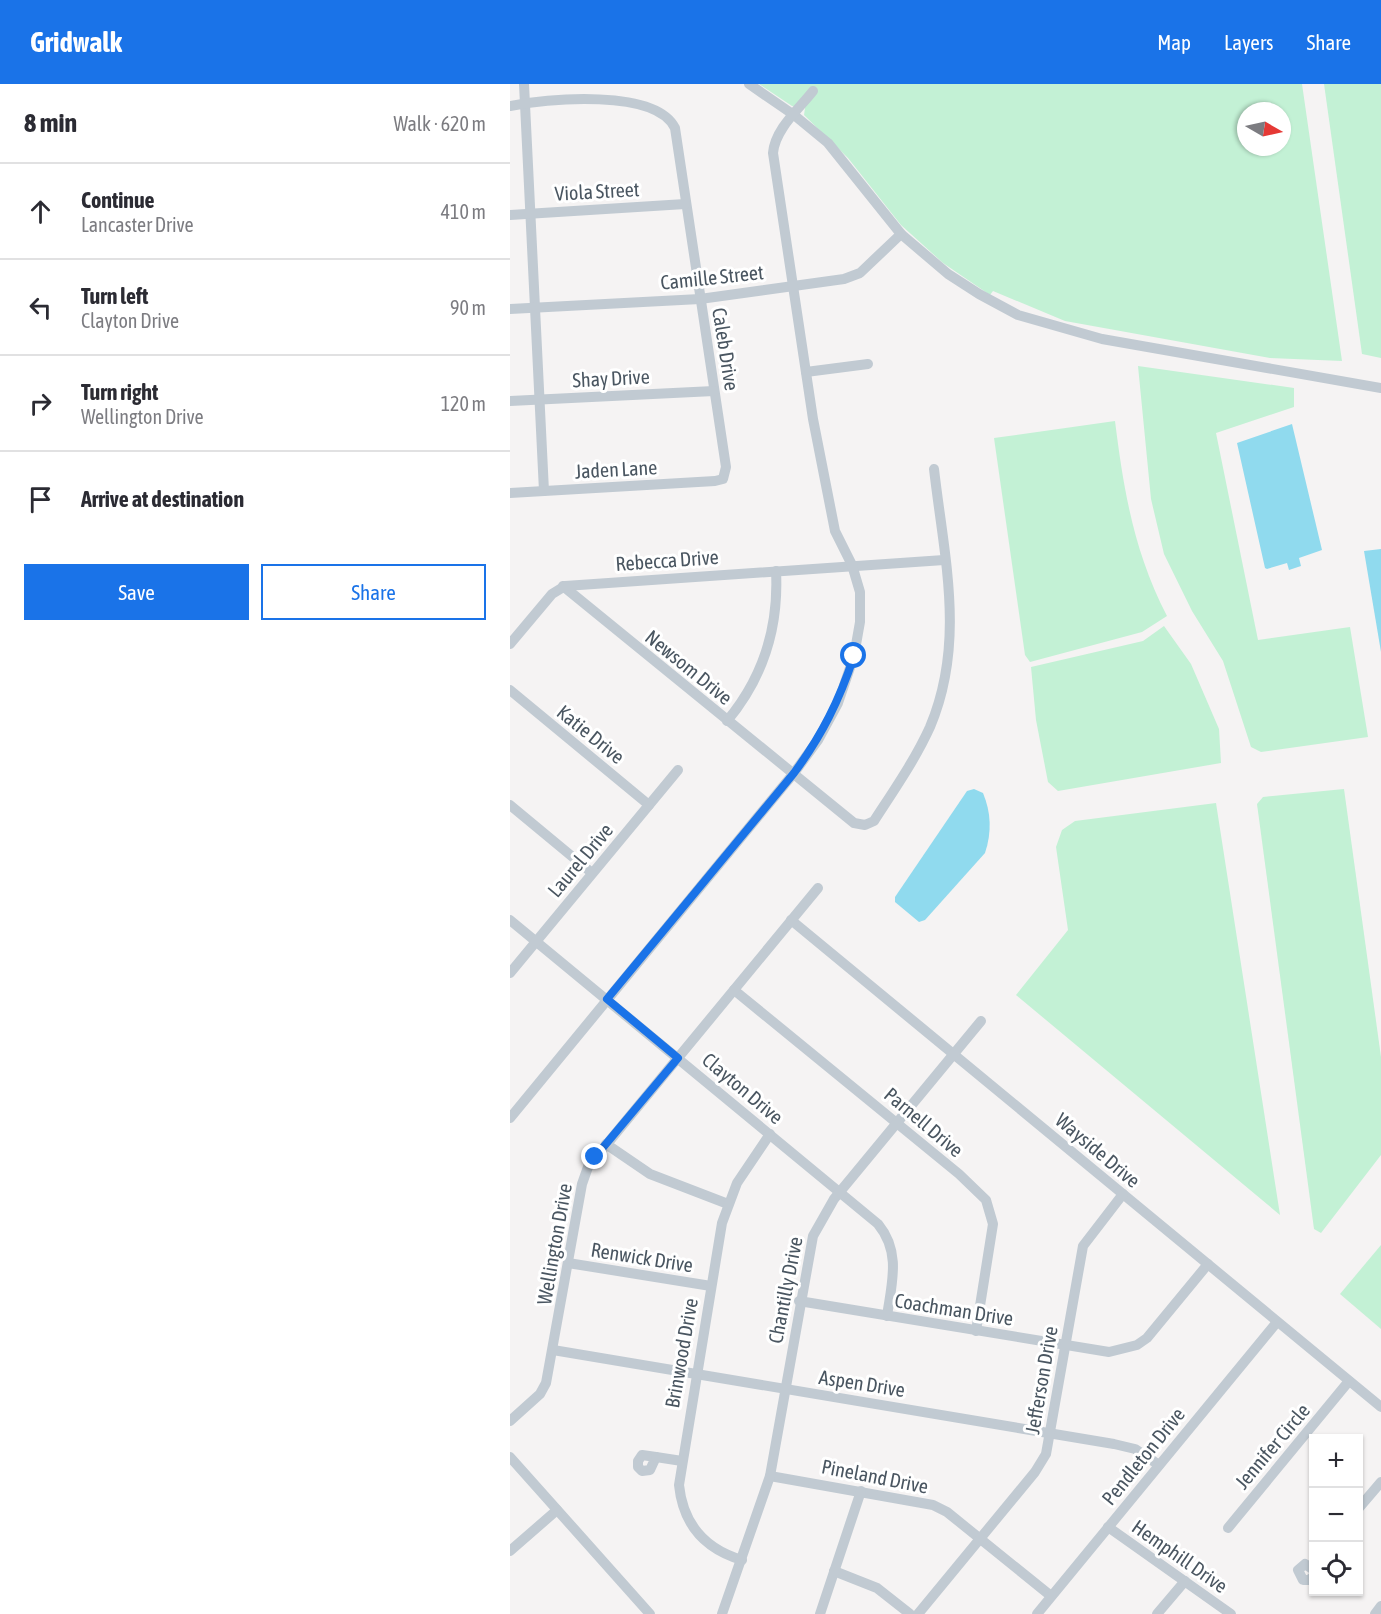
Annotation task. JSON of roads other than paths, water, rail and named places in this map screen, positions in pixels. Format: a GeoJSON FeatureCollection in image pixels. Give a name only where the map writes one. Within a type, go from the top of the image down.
{"type":"FeatureCollection","features":[{"type":"Feature","properties":{"kind":"street"},"geometry":{"type":"LineString","coordinates":[[524,84],[544,491]]}},
{"type":"Feature","properties":{"kind":"street"},"geometry":{"type":"LineString","coordinates":[[748,84],[794,115],[828,143],[901,234],[956,279],[1018,315],[1102,339],[1381,388]]}},
{"type":"Feature","properties":{"kind":"street"},"geometry":{"type":"LineString","coordinates":[[510,1118],[794,773],[818,740],[838,703],[854,656],[860,622],[860,592],[852,565],[836,531],[806,372],[773,153],[774,142],[779,132],[813,91]]}},
{"type":"Feature","properties":{"kind":"street","name":"Caleb Drive"},"geometry":{"type":"LineString","coordinates":[[525,103],[585,98],[662,112],[670,118],[675,128],[726,467],[723,479]]}},
{"type":"Feature","properties":{"kind":"street"},"geometry":{"type":"LineString","coordinates":[[510,106],[525,103]]}},
{"type":"Feature","properties":{"kind":"street","name":"Viola Street"},"geometry":{"type":"LineString","coordinates":[[510,215],[685,204]]}},
{"type":"Feature","properties":{"kind":"street","name":"Camille Street"},"geometry":{"type":"LineString","coordinates":[[510,309],[700,299],[844,279],[860,273],[901,234]]}},
{"type":"Feature","properties":{"kind":"street"},"geometry":{"type":"LineString","coordinates":[[806,372],[868,364]]}},
{"type":"Feature","properties":{"kind":"street","name":"Shay Drive"},"geometry":{"type":"LineString","coordinates":[[510,401],[714,391]]}},
{"type":"Feature","properties":{"kind":"street"},"geometry":{"type":"LineString","coordinates":[[934,469],[944,560]]}},
{"type":"Feature","properties":{"kind":"street","name":"Jaden Lane"},"geometry":{"type":"LineString","coordinates":[[510,493],[723,479]]}},
{"type":"Feature","properties":{"kind":"street","name":"Rebecca Drive"},"geometry":{"type":"LineString","coordinates":[[563,586],[944,560]]}},
{"type":"Feature","properties":{"kind":"street","name":"Newsom Drive"},"geometry":{"type":"LineString","coordinates":[[563,586],[727,722],[854,823],[865,825],[874,821],[921,746],[931,724],[948,665],[952,620],[944,560]]}},
{"type":"Feature","properties":{"kind":"street"},"geometry":{"type":"LineString","coordinates":[[727,722],[748,693],[768,648],[775,615],[776,571]]}},
{"type":"Feature","properties":{"kind":"street"},"geometry":{"type":"LineString","coordinates":[[510,644],[552,594],[563,586]]}},
{"type":"Feature","properties":{"kind":"street","name":"Katie Drive"},"geometry":{"type":"LineString","coordinates":[[510,690],[649,805]]}},
{"type":"Feature","properties":{"kind":"street","name":"Laurel Drive"},"geometry":{"type":"LineString","coordinates":[[510,973],[678,770]]}},
{"type":"Feature","properties":{"kind":"street"},"geometry":{"type":"LineString","coordinates":[[510,805],[592,873]]}},
{"type":"Feature","properties":{"kind":"street","name":"Wellington Drive"},"geometry":{"type":"LineString","coordinates":[[510,1421],[543,1390],[553,1350],[582,1184],[588,1167],[818,888]]}},
{"type":"Feature","properties":{"kind":"street","name":"Clayton Drive"},"geometry":{"type":"LineString","coordinates":[[510,920],[878,1224],[891,1244],[893,1276],[887,1316]]}},
{"type":"Feature","properties":{"kind":"street","name":"Wayside Drive"},"geometry":{"type":"LineString","coordinates":[[791,920],[1381,1407]]}},
{"type":"Feature","properties":{"kind":"street","name":"Parnell Drive"},"geometry":{"type":"LineString","coordinates":[[734,990],[981,1194],[990,1208],[992,1233],[976,1331]]}},
{"type":"Feature","properties":{"kind":"street","name":"Chantilly Drive"},"geometry":{"type":"LineString","coordinates":[[722,1614],[770,1476],[799,1301],[813,1236],[819,1221],[840,1191],[981,1021]]}},
{"type":"Feature","properties":{"kind":"street","name":"Brinwood Drive"},"geometry":{"type":"LineString","coordinates":[[742,1560],[710,1546],[694,1529],[681,1501],[681,1461],[711,1286],[728,1204],[748,1164],[770,1134]]}},
{"type":"Feature","properties":{"kind":"street"},"geometry":{"type":"LineString","coordinates":[[606,1144],[650,1174],[728,1204]]}},
{"type":"Feature","properties":{"kind":"street","name":"Jefferson Drive"},"geometry":{"type":"LineString","coordinates":[[918,1614],[1035,1472],[1046,1454],[1083,1245],[1123,1194]]}},
{"type":"Feature","properties":{"kind":"street","name":"Renwick Drive"},"geometry":{"type":"LineString","coordinates":[[568,1263],[711,1286]]}},
{"type":"Feature","properties":{"kind":"street","name":"Coachman Drive"},"geometry":{"type":"LineString","coordinates":[[799,1301],[1109,1352],[1137,1345],[1152,1333],[1208,1264]]}},
{"type":"Feature","properties":{"kind":"street","name":"Pendleton Drive"},"geometry":{"type":"LineString","coordinates":[[1036,1614],[1277,1322]]}},
{"type":"Feature","properties":{"kind":"street","name":"Aspen Drive"},"geometry":{"type":"LineString","coordinates":[[553,1350],[1051,1433],[1135,1449],[1159,1465]]}},
{"type":"Feature","properties":{"kind":"street","name":"Jennifer Circle"},"geometry":{"type":"LineString","coordinates":[[1228,1528],[1349,1381]]}},
{"type":"Feature","properties":{"kind":"street"},"geometry":{"type":"LineString","coordinates":[[510,1457],[650,1614]]}},
{"type":"Feature","properties":{"kind":"street"},"geometry":{"type":"LineString","coordinates":[[656,1457],[681,1461]]}},
{"type":"Feature","properties":{"kind":"street","name":"Pineland Drive"},"geometry":{"type":"LineString","coordinates":[[770,1476],[933,1505],[947,1512],[1051,1596]]}},
{"type":"Feature","properties":{"kind":"street"},"geometry":{"type":"LineString","coordinates":[[1363,1504],[1381,1482]]}},
{"type":"Feature","properties":{"kind":"street"},"geometry":{"type":"LineString","coordinates":[[820,1614],[861,1491]]}},
{"type":"Feature","properties":{"kind":"street"},"geometry":{"type":"LineString","coordinates":[[510,1551],[557,1509]]}},
{"type":"Feature","properties":{"kind":"street","name":"Hemphill Drive"},"geometry":{"type":"LineString","coordinates":[[1108,1527],[1231,1614]]}},
{"type":"Feature","properties":{"kind":"street"},"geometry":{"type":"LineString","coordinates":[[834,1572],[877,1588],[910,1614]]}},
{"type":"Feature","properties":{"kind":"street"},"geometry":{"type":"LineString","coordinates":[[1157,1614],[1185,1581]]}},
{"type":"Feature","properties":{"kind":"street"},"geometry":{"type":"LineString","coordinates":[[1375,1614],[1381,1606]]}},
{"type":"Feature","properties":{"kind":"water"},"geometry":{"type":"Polygon","coordinates":[[[1292,424],[1322,550],[1299,558],[1301,566],[1289,570],[1287,563],[1267,569],[1237,443],[1292,424]]]}},
{"type":"Feature","properties":{"kind":"water"},"geometry":{"type":"Polygon","coordinates":[[[1381,549],[1381,652],[1364,551],[1381,549]]]}},
{"type":"Feature","properties":{"kind":"water"},"geometry":{"type":"Polygon","coordinates":[[[974,789],[983,793],[988,807],[990,830],[985,853],[925,920],[919,922],[895,902],[895,897],[967,791],[974,789]]]}}]}
